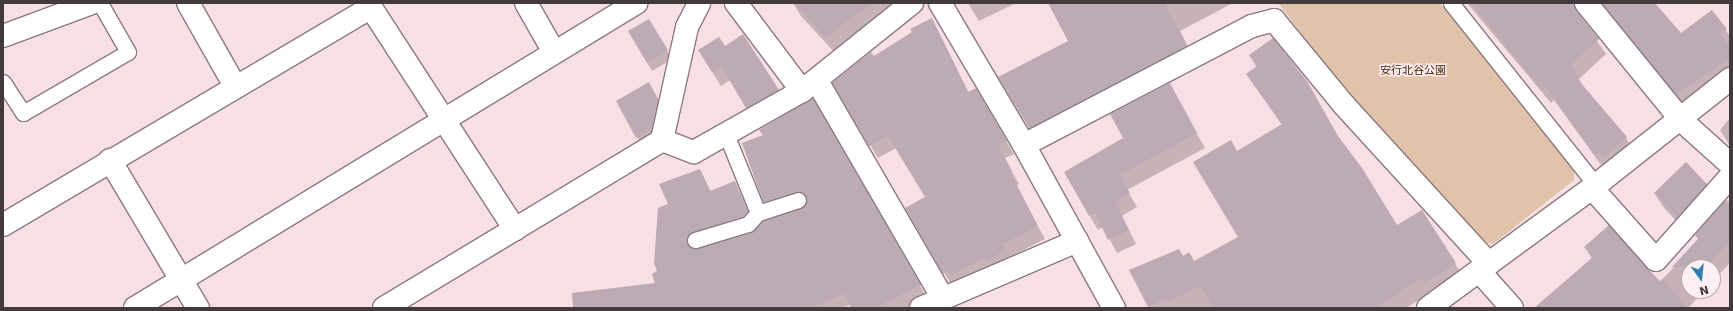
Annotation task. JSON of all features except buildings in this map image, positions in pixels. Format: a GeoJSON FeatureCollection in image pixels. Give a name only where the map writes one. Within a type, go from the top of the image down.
{"type":"FeatureCollection","features":[{"type":"Feature","properties":{"kind":"street"},"geometry":{"type":"LineString","coordinates":[[3,36],[92,3]]}},
{"type":"Feature","properties":{"kind":"street"},"geometry":{"type":"LineString","coordinates":[[188,3],[235,86]]}},
{"type":"Feature","properties":{"kind":"street"},"geometry":{"type":"LineString","coordinates":[[526,3],[554,52]]}},
{"type":"Feature","properties":{"kind":"street"},"geometry":{"type":"LineString","coordinates":[[135,308],[443,118],[636,3]]}},
{"type":"Feature","properties":{"kind":"street"},"geometry":{"type":"LineString","coordinates":[[384,308],[662,140],[687,27],[699,3]]}},
{"type":"Feature","properties":{"kind":"street"},"geometry":{"type":"LineString","coordinates":[[736,3],[810,86],[943,298]]}},
{"type":"Feature","properties":{"kind":"street"},"geometry":{"type":"LineString","coordinates":[[662,140],[694,152],[810,86],[912,3]]}},
{"type":"Feature","properties":{"kind":"street"},"geometry":{"type":"LineString","coordinates":[[940,3],[1024,145],[1114,308]]}},
{"type":"Feature","properties":{"kind":"street"},"geometry":{"type":"LineString","coordinates":[[1586,3],[1681,120],[1730,164]]}},
{"type":"Feature","properties":{"kind":"street"},"geometry":{"type":"LineString","coordinates":[[3,225],[370,5],[515,229]]}},
{"type":"Feature","properties":{"kind":"street"},"geometry":{"type":"LineString","coordinates":[[1024,145],[1252,26],[1274,20],[1344,105],[1485,268],[1512,308]]}},
{"type":"Feature","properties":{"kind":"street"},"geometry":{"type":"LineString","coordinates":[[1428,308],[1485,268],[1594,186],[1681,120],[1730,79]]}},
{"type":"Feature","properties":{"kind":"street"},"geometry":{"type":"LineString","coordinates":[[110,160],[198,308]]}},
{"type":"Feature","properties":{"kind":"street"},"geometry":{"type":"LineString","coordinates":[[1594,186],[1656,260],[1730,177]]}},
{"type":"Feature","properties":{"kind":"street"},"geometry":{"type":"LineString","coordinates":[[921,308],[1077,241]]}},
{"type":"Feature","properties":{"kind":"lane"},"geometry":{"type":"LineString","coordinates":[[3,82],[23,113],[128,52],[100,3]]}},
{"type":"Feature","properties":{"kind":"lane"},"geometry":{"type":"LineString","coordinates":[[1451,3],[1594,186]]}},
{"type":"Feature","properties":{"kind":"lane"},"geometry":{"type":"LineString","coordinates":[[726,134],[758,213]]}},
{"type":"Feature","properties":{"kind":"lane"},"geometry":{"type":"LineString","coordinates":[[695,240],[748,224],[758,213],[798,200]]}},
{"type":"Feature","properties":{"kind":"green space","name":"安行北谷公園"},"geometry":{"type":"Polygon","coordinates":[[[1270,3],[1440,3],[1574,169],[1574,180],[1493,244],[1478,241],[1331,73],[1280,5],[1270,3]]]}}]}
